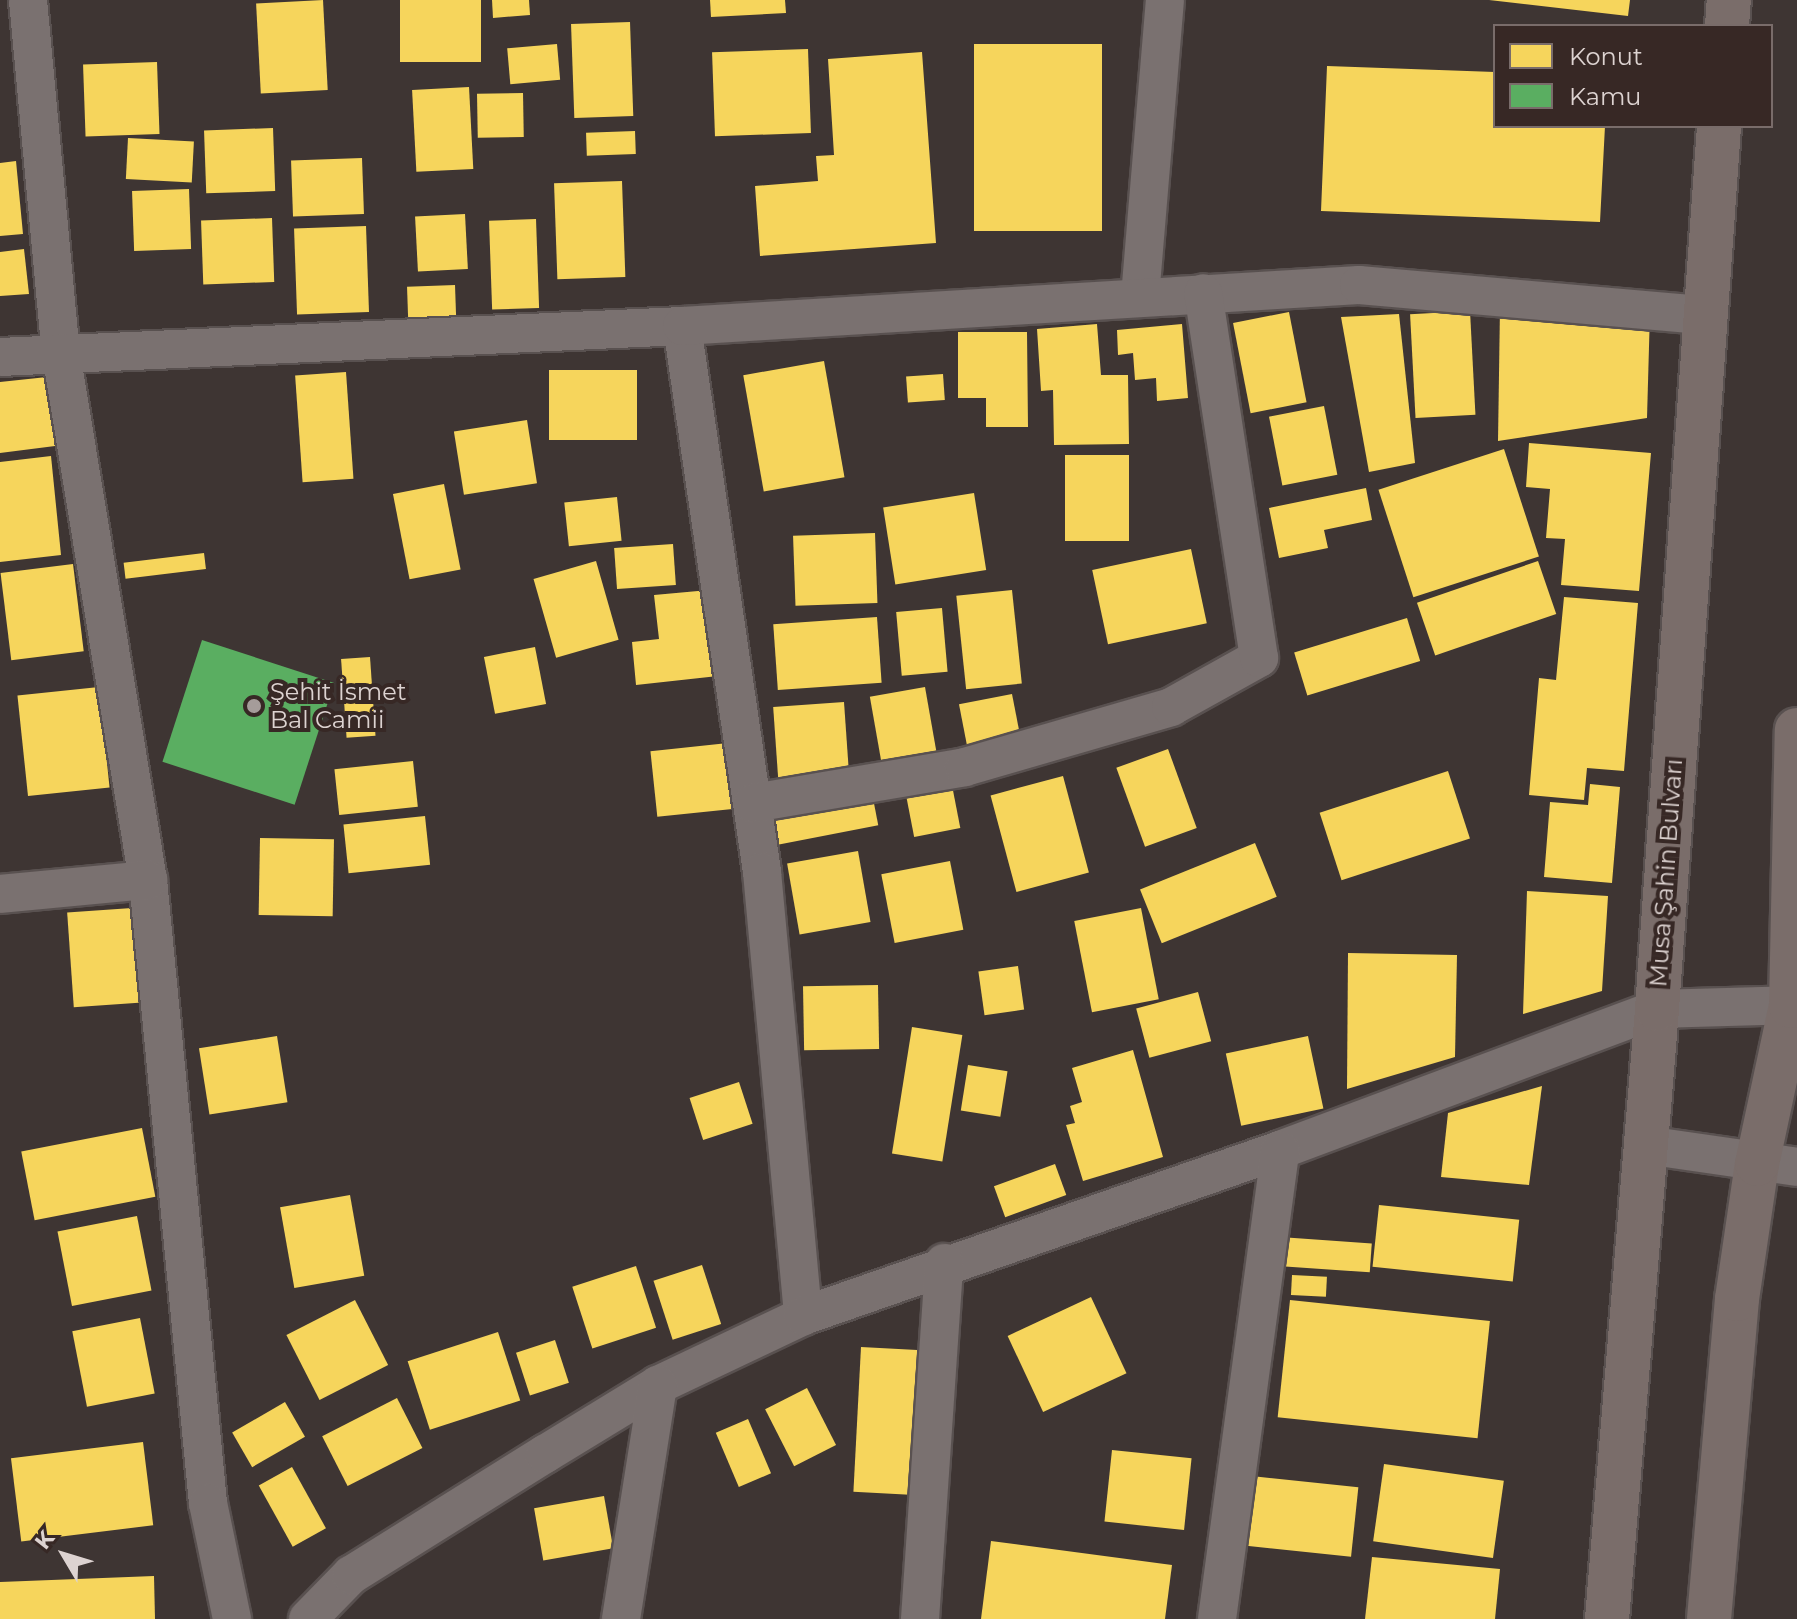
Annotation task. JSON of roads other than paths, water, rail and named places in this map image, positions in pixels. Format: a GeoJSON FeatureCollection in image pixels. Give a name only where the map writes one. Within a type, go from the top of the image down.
{"type":"FeatureCollection","features":[{"type":"Feature","properties":{"kind":"main road"},"geometry":{"type":"LineString","coordinates":[[1727,24],[1729,0]]}},
{"type":"Feature","properties":{"kind":"main road","name":"Musa Şahin Bulvarı"},"geometry":{"type":"LineString","coordinates":[[1607,1619],[1657,1009],[1719,128]]}},
{"type":"Feature","properties":{"kind":"main road"},"geometry":{"type":"LineString","coordinates":[[1709,1619],[1737,1299],[1777,1165],[1794,1005],[1797,730]]}},
{"type":"Feature","properties":{"kind":"street"},"geometry":{"type":"LineString","coordinates":[[28,0],[61,353],[148,880],[208,1503],[232,1619]]}},
{"type":"Feature","properties":{"kind":"street"},"geometry":{"type":"LineString","coordinates":[[1140,297],[1165,0]]}},
{"type":"Feature","properties":{"kind":"street"},"geometry":{"type":"LineString","coordinates":[[0,357],[682,326],[1359,285],[1704,315]]}},
{"type":"Feature","properties":{"kind":"street"},"geometry":{"type":"LineString","coordinates":[[753,803],[979,763],[1171,707],[1259,658],[1203,293]]}},
{"type":"Feature","properties":{"kind":"street"},"geometry":{"type":"LineString","coordinates":[[682,326],[753,803],[803,1316]]}},
{"type":"Feature","properties":{"kind":"street"},"geometry":{"type":"LineString","coordinates":[[0,894],[148,880]]}},
{"type":"Feature","properties":{"kind":"street"},"geometry":{"type":"LineString","coordinates":[[308,1619],[351,1575],[658,1385],[803,1316],[944,1263],[1280,1150],[1657,1009],[1794,1005]]}},
{"type":"Feature","properties":{"kind":"street"},"geometry":{"type":"LineString","coordinates":[[1645,1145],[1777,1165]]}},
{"type":"Feature","properties":{"kind":"street"},"geometry":{"type":"LineString","coordinates":[[1217,1619],[1280,1150]]}},
{"type":"Feature","properties":{"kind":"street"},"geometry":{"type":"LineString","coordinates":[[920,1619],[944,1263]]}},
{"type":"Feature","properties":{"kind":"street"},"geometry":{"type":"LineString","coordinates":[[621,1619],[658,1385]]}},
{"type":"Feature","properties":{"kind":"street"},"geometry":{"type":"LineString","coordinates":[[343,1619],[351,1575]]}},
{"type":"Feature","properties":{"kind":"place","name":"Şehit İsmet Bal Camii"},"geometry":{"type":"Point","coordinates":[254,706]}}]}
